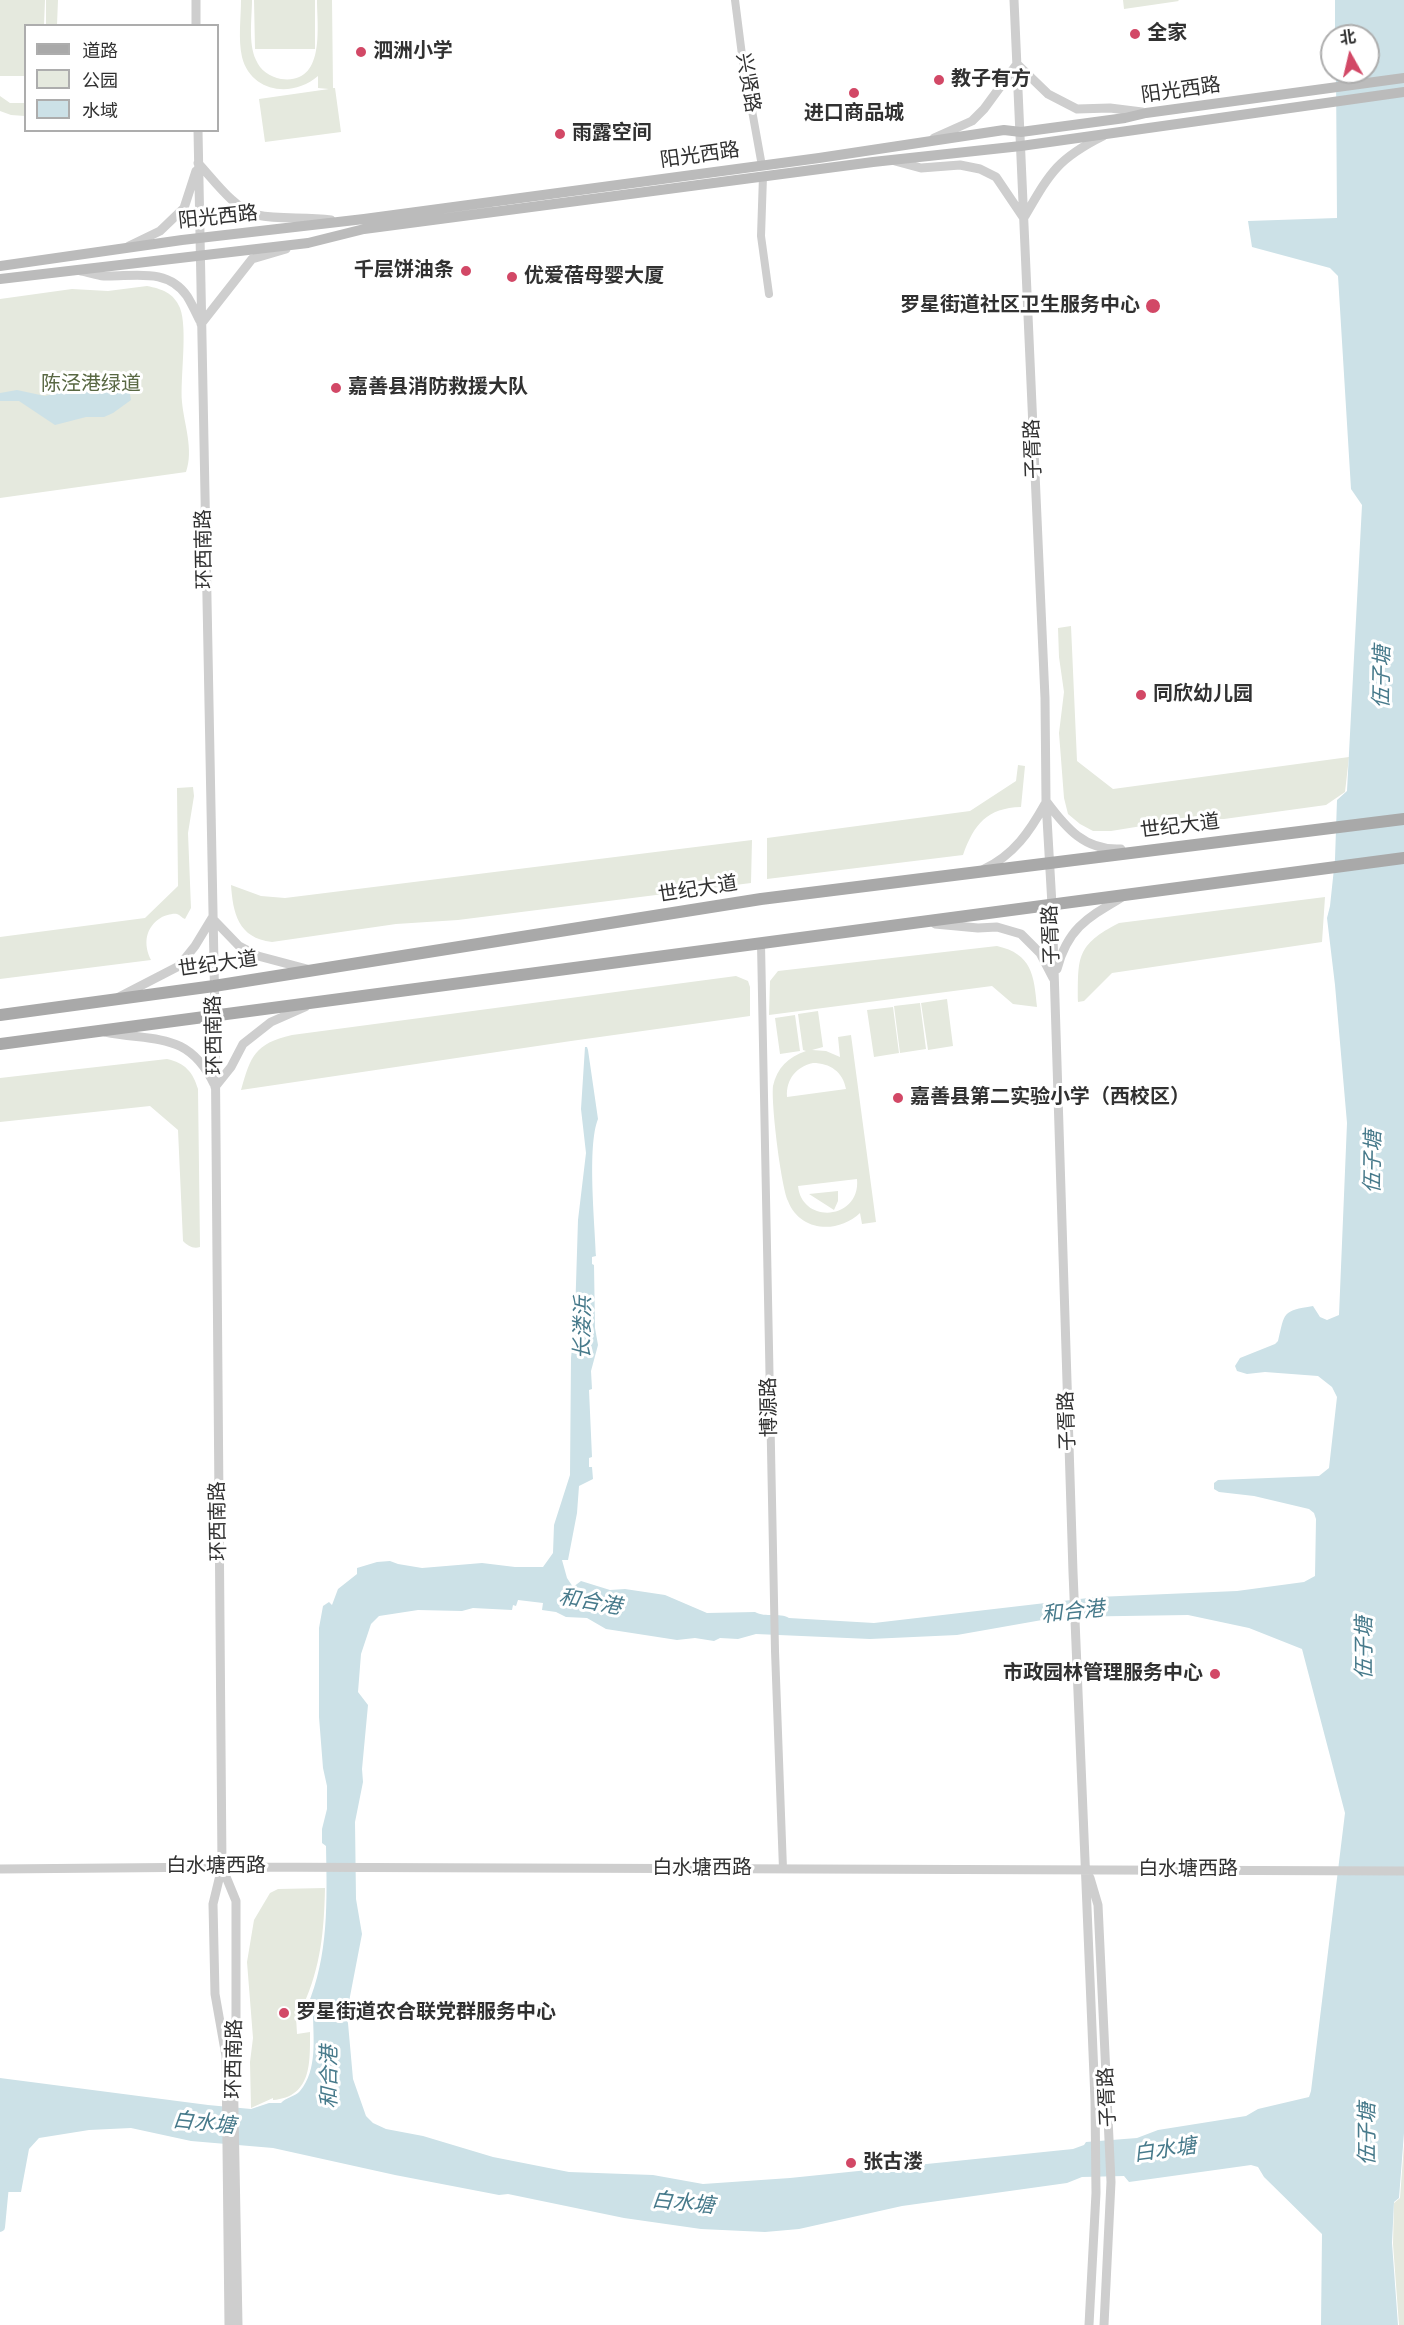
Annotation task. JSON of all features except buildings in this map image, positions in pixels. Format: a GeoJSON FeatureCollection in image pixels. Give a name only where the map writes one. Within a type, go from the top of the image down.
{"type":"FeatureCollection","features":[{"type":"Feature","properties":{"kind":"main road","name":"阳光西路"},"geometry":{"type":"LineString","coordinates":[[0,279],[308,243],[364,229],[763,171],[930,141],[1004,130],[1021,132],[1404,78]]}},
{"type":"Feature","properties":{"kind":"main road","name":"阳光西路"},"geometry":{"type":"LineString","coordinates":[[0,266],[126,247],[763,171],[1021,146],[1404,92]]}},
{"type":"Feature","properties":{"kind":"main road","name":"世纪大道"},"geometry":{"type":"LineString","coordinates":[[0,1015],[214,986],[761,899],[1404,819]]}},
{"type":"Feature","properties":{"kind":"main road"},"geometry":{"type":"LineString","coordinates":[[0,1044],[1404,858]]}},
{"type":"Feature","properties":{"kind":"street"},"geometry":{"type":"LineString","coordinates":[[196,0],[196,24]]}},
{"type":"Feature","properties":{"kind":"street","name":"兴贤路"},"geometry":{"type":"LineString","coordinates":[[735,0],[742,55],[763,171],[761,236],[769,294]]}},
{"type":"Feature","properties":{"kind":"street","name":"子胥路"},"geometry":{"type":"LineString","coordinates":[[1014,0],[1045,698],[1046,801],[1052,905],[1074,1594],[1087,1870],[1096,2140],[1089,2325]]}},
{"type":"Feature","properties":{"kind":"street"},"geometry":{"type":"LineString","coordinates":[[930,141],[972,121],[984,109],[1017,64],[1048,94],[1077,109],[1110,108],[1146,113]]}},
{"type":"Feature","properties":{"kind":"street","name":"环西南路"},"geometry":{"type":"LineString","coordinates":[[198,132],[215,1016],[222,1867],[213,1904],[215,1994],[230,2057]]}},
{"type":"Feature","properties":{"kind":"street"},"geometry":{"type":"LineString","coordinates":[[895,160],[921,168],[960,165],[980,169],[996,177],[1024,219],[1045,181],[1061,161],[1079,148],[1108,134]]}},
{"type":"Feature","properties":{"kind":"street"},"geometry":{"type":"LineString","coordinates":[[198,163],[224,194],[254,215],[311,217],[339,222]]}},
{"type":"Feature","properties":{"kind":"street"},"geometry":{"type":"LineString","coordinates":[[126,247],[160,231],[184,208],[198,163]]}},
{"type":"Feature","properties":{"kind":"street"},"geometry":{"type":"LineString","coordinates":[[76,270],[102,276],[148,274],[166,279],[178,286],[187,296],[201,324],[252,259],[308,243]]}},
{"type":"Feature","properties":{"kind":"street"},"geometry":{"type":"LineString","coordinates":[[976,872],[1011,853],[1029,831],[1046,801],[1075,836],[1089,844],[1110,850],[1164,849]]}},
{"type":"Feature","properties":{"kind":"street"},"geometry":{"type":"LineString","coordinates":[[1054,980],[1061,953],[1070,935],[1099,911],[1126,896]]}},
{"type":"Feature","properties":{"kind":"street"},"geometry":{"type":"LineString","coordinates":[[112,1000],[179,966],[195,946],[212,918],[239,946],[258,956],[312,970]]}},
{"type":"Feature","properties":{"kind":"street"},"geometry":{"type":"LineString","coordinates":[[922,923],[978,928],[997,927],[1021,934],[1040,953],[1054,980]]}},
{"type":"Feature","properties":{"kind":"street","name":"博源路"},"geometry":{"type":"LineString","coordinates":[[761,944],[775,1652],[783,1869]]}},
{"type":"Feature","properties":{"kind":"street"},"geometry":{"type":"LineString","coordinates":[[99,1031],[174,1042],[188,1050],[205,1066],[215,1087],[231,1067],[243,1044],[270,1022],[316,1003]]}},
{"type":"Feature","properties":{"kind":"street","name":"环西南路"},"geometry":{"type":"LineString","coordinates":[[222,1867],[236,1901],[236,2020],[230,2057],[238,2325]]}},
{"type":"Feature","properties":{"kind":"street","name":"白水塘西路"},"geometry":{"type":"LineString","coordinates":[[0,1869],[323,1867],[1404,1871]]}},
{"type":"Feature","properties":{"kind":"street","name":"子胥路"},"geometry":{"type":"LineString","coordinates":[[1087,1870],[1098,1905],[1110,2138],[1111,2182],[1104,2325]]}},
{"type":"Feature","properties":{"kind":"street","name":"环西南路"},"geometry":{"type":"LineString","coordinates":[[229,2325],[232,2181]]}},
{"type":"Feature","properties":{"kind":"green space"},"geometry":{"type":"Polygon","coordinates":[[[0,0],[45,0],[44,24],[24,24],[24,76],[0,76],[0,0]]]}},
{"type":"Feature","properties":{"kind":"green space"},"geometry":{"type":"Polygon","coordinates":[[[46,0],[58,0],[57,24],[46,24],[46,0]]]}},
{"type":"Feature","properties":{"kind":"green space"},"geometry":{"type":"Polygon","coordinates":[[[241,0],[252,0],[251,38],[258,64],[273,77],[281,79],[295,78],[306,73],[312,64],[316,52],[317,0],[332,0],[333,88],[335,88],[341,132],[265,142],[259,99],[329,89],[318,88],[318,76],[308,83],[285,89],[263,85],[254,78],[242,57],[241,0]]]}},
{"type":"Feature","properties":{"kind":"green space"},"geometry":{"type":"Polygon","coordinates":[[[254,0],[315,0],[315,49],[255,49],[254,0]]]}},
{"type":"Feature","properties":{"kind":"green space"},"geometry":{"type":"Polygon","coordinates":[[[1123,0],[1178,0],[1179,1],[1124,9],[1123,0]]]}},
{"type":"Feature","properties":{"kind":"green space"},"geometry":{"type":"Polygon","coordinates":[[[0,96],[10,103],[24,103],[24,116],[0,111],[0,96]]]}},
{"type":"Feature","properties":{"kind":"green space","name":"陈泾港绿道"},"geometry":{"type":"Polygon","coordinates":[[[147,286],[171,295],[180,308],[182,317],[184,341],[182,402],[189,455],[186,472],[0,498],[0,299],[72,289],[108,291],[147,286]]]}},
{"type":"Feature","properties":{"kind":"green space"},"geometry":{"type":"Polygon","coordinates":[[[1071,626],[1077,761],[1113,789],[1349,757],[1345,792],[1326,805],[1224,819],[1185,819],[1111,831],[1093,831],[1080,824],[1068,814],[1064,798],[1059,733],[1064,692],[1058,628],[1071,626]]]}},
{"type":"Feature","properties":{"kind":"green space"},"geometry":{"type":"Polygon","coordinates":[[[1018,765],[1025,766],[1021,807],[999,811],[983,820],[977,826],[963,855],[767,879],[767,838],[970,811],[1016,781],[1018,765]]]}},
{"type":"Feature","properties":{"kind":"green space"},"geometry":{"type":"Polygon","coordinates":[[[193,787],[194,796],[188,833],[191,908],[185,919],[177,914],[171,914],[162,917],[152,926],[146,942],[151,960],[0,979],[0,937],[145,918],[178,886],[177,788],[193,787]]]}},
{"type":"Feature","properties":{"kind":"green space"},"geometry":{"type":"Polygon","coordinates":[[[752,840],[751,883],[458,920],[396,924],[272,942],[261,940],[245,930],[233,905],[231,885],[261,896],[285,898],[752,840]]]}},
{"type":"Feature","properties":{"kind":"green space"},"geometry":{"type":"Polygon","coordinates":[[[1325,897],[1322,942],[1112,973],[1084,1001],[1078,1002],[1078,974],[1082,954],[1094,938],[1119,923],[1325,897]]]}},
{"type":"Feature","properties":{"kind":"green space"},"geometry":{"type":"Polygon","coordinates":[[[997,946],[1018,954],[1029,967],[1037,1007],[1013,1004],[992,986],[769,1015],[770,981],[778,971],[997,946]]]}},
{"type":"Feature","properties":{"kind":"green space"},"geometry":{"type":"Polygon","coordinates":[[[736,976],[748,981],[750,1016],[241,1090],[256,1053],[269,1043],[292,1035],[736,976]]]}},
{"type":"Feature","properties":{"kind":"green space"},"geometry":{"type":"Polygon","coordinates":[[[947,999],[953,1046],[928,1050],[921,1003],[947,999]]]}},
{"type":"Feature","properties":{"kind":"green space"},"geometry":{"type":"Polygon","coordinates":[[[920,1003],[926,1049],[900,1053],[894,1006],[920,1003]]]}},
{"type":"Feature","properties":{"kind":"green space"},"geometry":{"type":"Polygon","coordinates":[[[893,1007],[899,1053],[874,1057],[867,1010],[893,1007]]]}},
{"type":"Feature","properties":{"kind":"green space"},"geometry":{"type":"Polygon","coordinates":[[[818,1011],[823,1047],[812,1050],[826,1051],[840,1057],[838,1037],[851,1035],[876,1222],[862,1224],[860,1213],[851,1220],[831,1227],[810,1224],[801,1219],[788,1201],[777,1144],[773,1086],[784,1064],[794,1056],[806,1051],[803,1050],[798,1014],[818,1011]],[[813,1063],[802,1067],[793,1075],[788,1085],[787,1097],[846,1089],[839,1073],[825,1065],[813,1063]],[[857,1179],[798,1186],[802,1199],[809,1207],[819,1212],[831,1212],[841,1210],[850,1203],[856,1193],[857,1179]]]}},
{"type":"Feature","properties":{"kind":"green space"},"geometry":{"type":"Polygon","coordinates":[[[795,1015],[800,1051],[780,1054],[775,1018],[795,1015]]]}},
{"type":"Feature","properties":{"kind":"green space"},"geometry":{"type":"Polygon","coordinates":[[[167,1059],[187,1069],[198,1089],[200,1247],[197,1248],[183,1241],[178,1130],[150,1106],[0,1122],[0,1078],[167,1059]]]}},
{"type":"Feature","properties":{"kind":"green space"},"geometry":{"type":"Polygon","coordinates":[[[838,1191],[838,1201],[834,1210],[809,1194],[838,1191]]]}},
{"type":"Feature","properties":{"kind":"green space"},"geometry":{"type":"Polygon","coordinates":[[[325,1888],[324,1919],[318,1962],[303,2006],[298,2007],[296,2016],[297,2034],[310,2032],[309,2066],[306,2076],[302,2085],[295,2092],[286,2097],[273,2100],[273,2098],[251,2108],[250,2062],[253,2038],[247,1962],[254,1920],[270,1893],[278,1889],[325,1888]]]}},
{"type":"Feature","properties":{"kind":"green space"},"geometry":{"type":"Polygon","coordinates":[[[1404,2144],[1404,2325],[1399,2325],[1393,2244],[1394,2203],[1400,2198],[1404,2144]]]}},
{"type":"Feature","properties":{"kind":"water"},"geometry":{"type":"Polygon","coordinates":[[[1335,0],[1404,0],[1404,2133],[1399,2198],[1394,2202],[1392,2243],[1398,2325],[1321,2325],[1322,2234],[1264,2177],[1258,2167],[1251,2165],[1129,2182],[1124,2176],[1082,2177],[1067,2183],[902,2206],[799,2229],[765,2232],[701,2229],[624,2218],[508,2194],[499,2195],[395,2175],[273,2148],[191,2141],[131,2128],[89,2130],[39,2138],[29,2149],[21,2192],[0,2192],[0,2078],[251,2109],[269,2103],[281,2103],[298,2093],[306,2083],[312,2063],[314,2042],[313,2012],[307,2007],[323,1948],[326,1908],[326,1846],[322,1843],[322,1829],[327,1809],[327,1786],[323,1768],[319,1717],[319,1628],[323,1606],[329,1602],[332,1605],[338,1589],[357,1574],[357,1568],[377,1562],[390,1561],[422,1568],[482,1563],[515,1567],[543,1567],[553,1553],[554,1525],[570,1475],[571,1358],[575,1316],[578,1220],[586,1153],[581,1109],[585,1047],[588,1050],[598,1119],[593,1147],[596,1256],[592,1257],[592,1264],[594,1265],[595,1328],[598,1345],[591,1371],[592,1389],[589,1390],[592,1457],[589,1458],[589,1467],[592,1467],[593,1479],[579,1486],[577,1513],[568,1560],[562,1560],[567,1578],[573,1587],[581,1581],[610,1590],[625,1589],[665,1595],[707,1613],[755,1612],[789,1618],[874,1623],[1097,1597],[1237,1591],[1304,1582],[1315,1576],[1316,1519],[1314,1513],[1309,1509],[1254,1496],[1219,1492],[1214,1489],[1214,1483],[1218,1480],[1319,1476],[1329,1468],[1337,1397],[1332,1387],[1318,1376],[1265,1372],[1247,1374],[1237,1371],[1235,1366],[1240,1358],[1275,1344],[1278,1341],[1284,1318],[1290,1312],[1313,1306],[1320,1317],[1327,1320],[1339,1315],[1347,1123],[1327,918],[1335,859],[1337,800],[1347,791],[1362,505],[1351,489],[1338,276],[1330,268],[1252,247],[1248,221],[1337,218],[1336,84],[1380,84],[1380,24],[1335,24],[1335,0]],[[518,1600],[512,1610],[473,1608],[462,1611],[418,1610],[379,1616],[371,1624],[361,1654],[358,1692],[368,1705],[362,1769],[363,1782],[355,1822],[356,1899],[362,1934],[347,2012],[353,2079],[366,2116],[373,2123],[386,2129],[423,2136],[493,2157],[569,2172],[653,2175],[703,2184],[790,2178],[1073,2149],[1086,2142],[1137,2138],[1158,2130],[1246,2116],[1258,2109],[1309,2097],[1345,1813],[1302,1649],[1249,1628],[1188,1615],[1059,1617],[957,1635],[870,1639],[756,1634],[738,1639],[720,1638],[714,1641],[695,1638],[677,1640],[606,1629],[587,1618],[566,1617],[556,1612],[542,1610],[543,1603],[518,1600]]]}},
{"type":"Feature","properties":{"kind":"water"},"geometry":{"type":"Polygon","coordinates":[[[80,387],[97,392],[124,388],[130,394],[131,400],[104,417],[86,417],[55,425],[19,401],[0,401],[0,393],[17,390],[45,396],[80,387]]]}},
{"type":"Feature","properties":{"kind":"waterway"},"geometry":{"type":"LineString","coordinates":[[0,2165],[5,2175],[0,2227]]}},
{"type":"Feature","properties":{"kind":"place","name":"全家"},"geometry":{"type":"Point","coordinates":[1135,34]}},
{"type":"Feature","properties":{"kind":"place","name":"泗洲小学"},"geometry":{"type":"Point","coordinates":[361,52]}},
{"type":"Feature","properties":{"kind":"place","name":"教子有方"},"geometry":{"type":"Point","coordinates":[939,80]}},
{"type":"Feature","properties":{"kind":"place","name":"进口商品城"},"geometry":{"type":"Point","coordinates":[854,93]}},
{"type":"Feature","properties":{"kind":"place","name":"雨露空间"},"geometry":{"type":"Point","coordinates":[560,134]}},
{"type":"Feature","properties":{"kind":"place","name":"千层饼油条"},"geometry":{"type":"Point","coordinates":[466,271]}},
{"type":"Feature","properties":{"kind":"place","name":"优爱蓓母婴大厦"},"geometry":{"type":"Point","coordinates":[512,277]}},
{"type":"Feature","properties":{"kind":"place","name":"罗星街道社区卫生服务中心"},"geometry":{"type":"Point","coordinates":[1153,306]}},
{"type":"Feature","properties":{"kind":"place","name":"嘉善县消防救援大队"},"geometry":{"type":"Point","coordinates":[336,388]}},
{"type":"Feature","properties":{"kind":"place","name":"同欣幼儿园"},"geometry":{"type":"Point","coordinates":[1141,695]}},
{"type":"Feature","properties":{"kind":"place","name":"嘉善县第二实验小学（西校区）"},"geometry":{"type":"Point","coordinates":[898,1098]}},
{"type":"Feature","properties":{"kind":"place","name":"市政园林管理服务中心"},"geometry":{"type":"Point","coordinates":[1215,1674]}},
{"type":"Feature","properties":{"kind":"place","name":"罗星街道农合联党群服务中心"},"geometry":{"type":"Point","coordinates":[284,2013]}},
{"type":"Feature","properties":{"kind":"place","name":"张古溇"},"geometry":{"type":"Point","coordinates":[851,2163]}},
{"type":"Feature","properties":{"kind":"water label","name":"伍子塘"},"geometry":{"type":"Point","coordinates":[1383,677]}},
{"type":"Feature","properties":{"kind":"water label","name":"伍子塘"},"geometry":{"type":"Point","coordinates":[1374,1162]}},
{"type":"Feature","properties":{"kind":"water label","name":"长溇浜"},"geometry":{"type":"Point","coordinates":[584,1328]}},
{"type":"Feature","properties":{"kind":"water label","name":"和合港"},"geometry":{"type":"Point","coordinates":[590,1603]}},
{"type":"Feature","properties":{"kind":"water label","name":"和合港"},"geometry":{"type":"Point","coordinates":[1073,1613]}},
{"type":"Feature","properties":{"kind":"water label","name":"伍子塘"},"geometry":{"type":"Point","coordinates":[1366,1648]}},
{"type":"Feature","properties":{"kind":"water label","name":"和合港"},"geometry":{"type":"Point","coordinates":[331,2077]}},
{"type":"Feature","properties":{"kind":"water label","name":"白水塘"},"geometry":{"type":"Point","coordinates":[204,2124]}},
{"type":"Feature","properties":{"kind":"water label","name":"伍子塘"},"geometry":{"type":"Point","coordinates":[1369,2134]}},
{"type":"Feature","properties":{"kind":"water label","name":"白水塘"},"geometry":{"type":"Point","coordinates":[1165,2151]}},
{"type":"Feature","properties":{"kind":"water label","name":"白水塘"},"geometry":{"type":"Point","coordinates":[683,2204]}}]}
